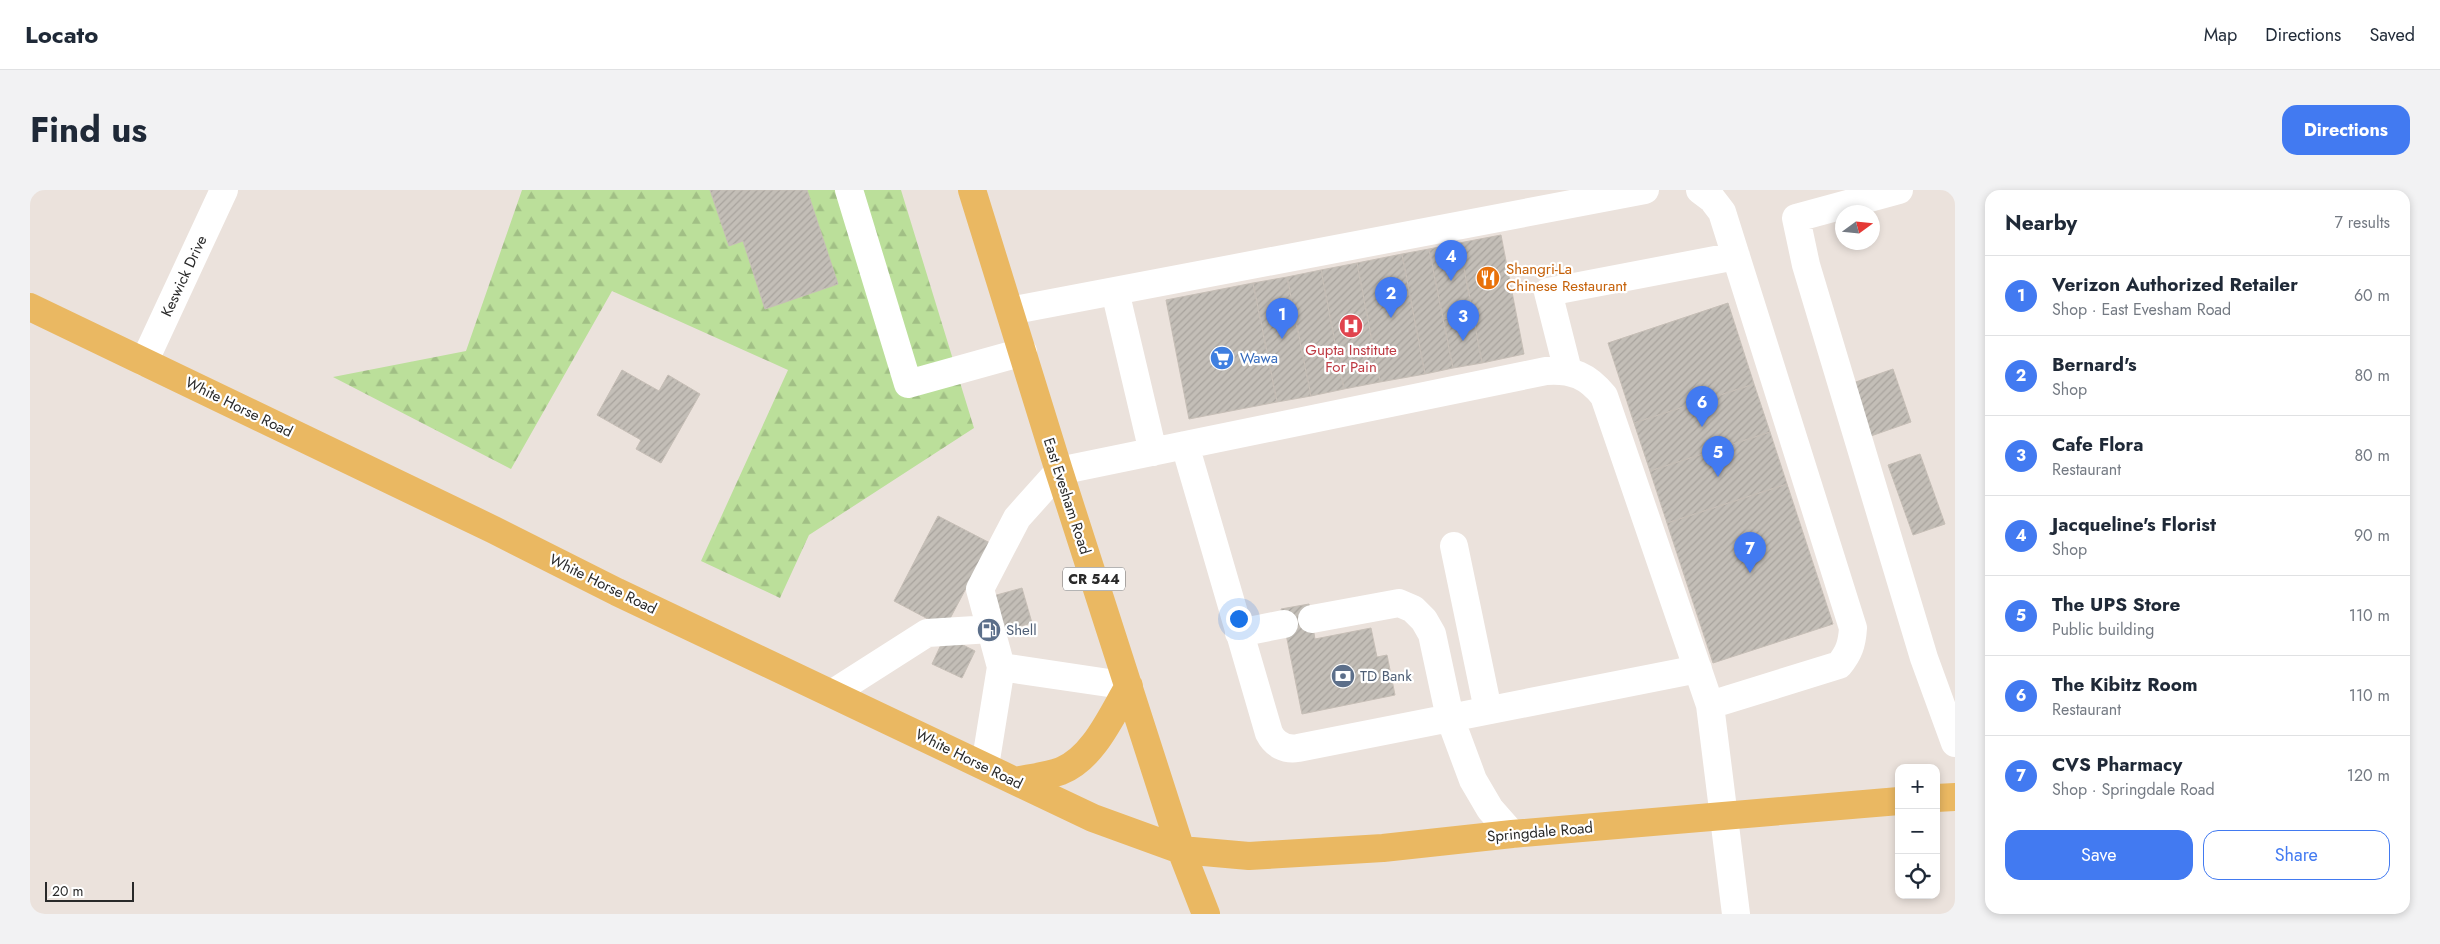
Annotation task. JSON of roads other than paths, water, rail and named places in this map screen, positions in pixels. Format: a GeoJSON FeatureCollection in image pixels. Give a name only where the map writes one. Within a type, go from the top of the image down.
{"type":"FeatureCollection","features":[{"type":"Feature","properties":{"kind":"main road","name":"East Evesham Road"},"geometry":{"type":"LineString","coordinates":[[972,190],[1059,471],[1181,850],[1206,914]]}},
{"type":"Feature","properties":{"kind":"main road","name":"White Horse Road"},"geometry":{"type":"LineString","coordinates":[[30,307],[617,592],[1093,818],[1181,850]]}},
{"type":"Feature","properties":{"kind":"main road"},"geometry":{"type":"LineString","coordinates":[[1015,781],[1062,770],[1081,758],[1095,742],[1129,686]]}},
{"type":"Feature","properties":{"kind":"main road"},"geometry":{"type":"LineString","coordinates":[[1940,798],[1955,797]]}},
{"type":"Feature","properties":{"kind":"main road","name":"Springdale Road"},"geometry":{"type":"LineString","coordinates":[[1181,850],[1249,856],[1383,848],[1512,834],[1895,802]]}},
{"type":"Feature","properties":{"kind":"street","name":"Keswick Drive"},"geometry":{"type":"LineString","coordinates":[[144,362],[224,190]]}},
{"type":"Feature","properties":{"kind":"street"},"geometry":{"type":"LineString","coordinates":[[849,190],[908,384],[1023,352]]}},
{"type":"Feature","properties":{"kind":"street"},"geometry":{"type":"LineString","coordinates":[[1010,311],[1645,190]]}},
{"type":"Feature","properties":{"kind":"street"},"geometry":{"type":"LineString","coordinates":[[1700,190],[1712,199],[1722,212],[1854,628],[1852,642],[1847,655],[1839,665],[1710,705]]}},
{"type":"Feature","properties":{"kind":"street"},"geometry":{"type":"LineString","coordinates":[[1899,190],[1796,218],[1806,264],[1919,640],[1955,743]]}},
{"type":"Feature","properties":{"kind":"street"},"geometry":{"type":"LineString","coordinates":[[1568,371],[1548,292],[1736,256]]}},
{"type":"Feature","properties":{"kind":"street"},"geometry":{"type":"LineString","coordinates":[[1115,291],[1153,452]]}},
{"type":"Feature","properties":{"kind":"street"},"geometry":{"type":"LineString","coordinates":[[985,766],[1001,667],[980,589],[1017,518],[1059,471],[1546,371],[1563,370],[1579,374],[1593,383],[1604,396],[1710,705],[1736,914]]}},
{"type":"Feature","properties":{"kind":"street"},"geometry":{"type":"LineString","coordinates":[[1185,445],[1269,734],[1272,740],[1284,748],[1298,748],[1698,669]]}},
{"type":"Feature","properties":{"kind":"street"},"geometry":{"type":"LineString","coordinates":[[1454,546],[1488,710]]}},
{"type":"Feature","properties":{"kind":"street"},"geometry":{"type":"LineString","coordinates":[[1312,619],[1399,603],[1413,609],[1424,620],[1432,634],[1450,718],[1473,780],[1490,809],[1512,834]]}},
{"type":"Feature","properties":{"kind":"street"},"geometry":{"type":"LineString","coordinates":[[1239,633],[1284,624]]}},
{"type":"Feature","properties":{"kind":"street"},"geometry":{"type":"LineString","coordinates":[[833,693],[927,633],[991,629]]}},
{"type":"Feature","properties":{"kind":"street"},"geometry":{"type":"LineString","coordinates":[[1001,667],[1129,686]]}},
{"type":"Feature","properties":{"kind":"place","name":"Shangri-La Chinese Restaurant"},"geometry":{"type":"Point","coordinates":[1488,278]}},
{"type":"Feature","properties":{"kind":"place","name":"Jacqueline's Florist"},"geometry":{"type":"Point","coordinates":[1451,281]}},
{"type":"Feature","properties":{"kind":"place","name":"Bernard's"},"geometry":{"type":"Point","coordinates":[1391,318]}},
{"type":"Feature","properties":{"kind":"place","name":"Gupta Institute For Pain"},"geometry":{"type":"Point","coordinates":[1351,326]}},
{"type":"Feature","properties":{"kind":"place","name":"Verizon Authorized Retailer"},"geometry":{"type":"Point","coordinates":[1282,339]}},
{"type":"Feature","properties":{"kind":"place","name":"Cafe Flora"},"geometry":{"type":"Point","coordinates":[1463,341]}},
{"type":"Feature","properties":{"kind":"place","name":"Wawa"},"geometry":{"type":"Point","coordinates":[1222,358]}},
{"type":"Feature","properties":{"kind":"place","name":"The Kibitz Room"},"geometry":{"type":"Point","coordinates":[1702,427]}},
{"type":"Feature","properties":{"kind":"place","name":"The UPS Store"},"geometry":{"type":"Point","coordinates":[1718,477]}},
{"type":"Feature","properties":{"kind":"place","name":"CVS Pharmacy"},"geometry":{"type":"Point","coordinates":[1750,573]}},
{"type":"Feature","properties":{"kind":"place","name":"Shell"},"geometry":{"type":"Point","coordinates":[989,630]}},
{"type":"Feature","properties":{"kind":"place","name":"TD Bank"},"geometry":{"type":"Point","coordinates":[1343,676]}}]}
